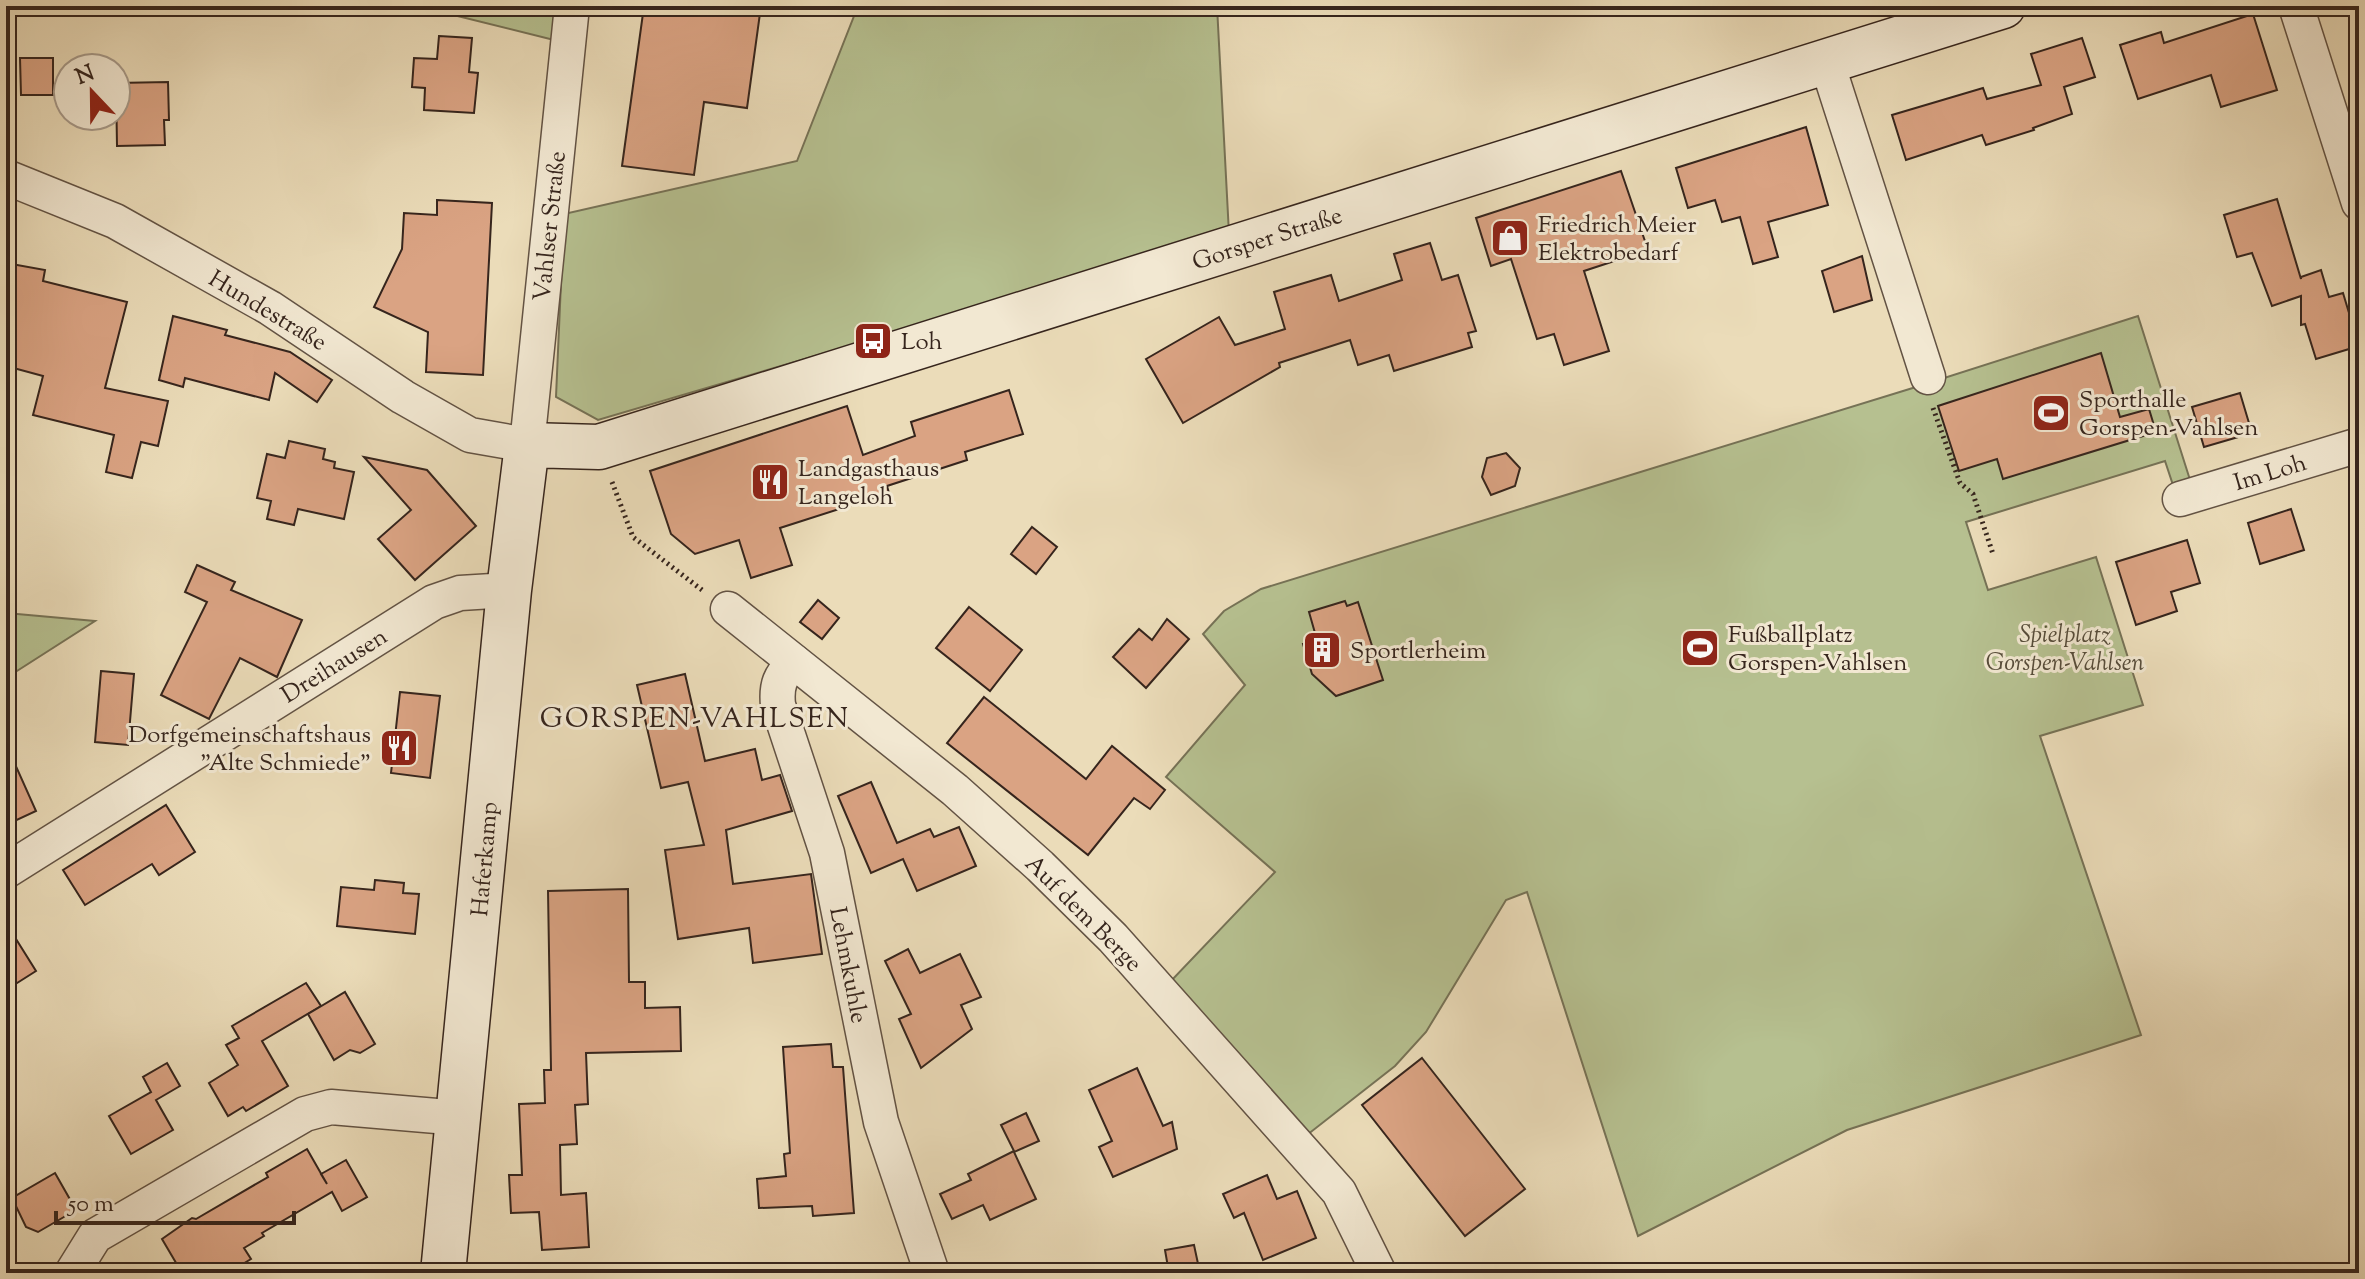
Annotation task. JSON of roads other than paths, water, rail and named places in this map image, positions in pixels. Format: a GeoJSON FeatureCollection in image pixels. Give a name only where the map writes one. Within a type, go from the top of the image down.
{"type":"FeatureCollection","features":[{"type":"Feature","properties":{"kind":"street","name":"Vahlser Straße"},"geometry":{"type":"LineString","coordinates":[[527,445],[572,6]]}},
{"type":"Feature","properties":{"kind":"street","name":"Gorsper Straße"},"geometry":{"type":"LineString","coordinates":[[527,445],[599,447],[2003,6]]}},
{"type":"Feature","properties":{"kind":"street"},"geometry":{"type":"LineString","coordinates":[[2296,6],[2359,203]]}},
{"type":"Feature","properties":{"kind":"street"},"geometry":{"type":"LineString","coordinates":[[1827,63],[1928,377]]}},
{"type":"Feature","properties":{"kind":"street","name":"Hundestraße"},"geometry":{"type":"LineString","coordinates":[[6,177],[115,221],[270,308],[403,397],[470,435],[527,445]]}},
{"type":"Feature","properties":{"kind":"street","name":"Haferkamp"},"geometry":{"type":"LineString","coordinates":[[443,1273],[509,590],[527,445]]}},
{"type":"Feature","properties":{"kind":"street","name":"Im Loh"},"geometry":{"type":"LineString","coordinates":[[2180,499],[2359,445]]}},
{"type":"Feature","properties":{"kind":"street","name":"Dreihausen"},"geometry":{"type":"LineString","coordinates":[[6,871],[434,602],[460,593],[509,590]]}},
{"type":"Feature","properties":{"kind":"street","name":"Auf dem Berge"},"geometry":{"type":"LineString","coordinates":[[728,609],[955,790],[1113,938],[1339,1192],[1379,1273]]}},
{"type":"Feature","properties":{"kind":"street","name":"Lehmkuhle"},"geometry":{"type":"LineString","coordinates":[[794,662],[780,676],[776,688],[778,705],[827,853],[881,1122],[932,1273]]}},
{"type":"Feature","properties":{"kind":"street"},"geometry":{"type":"LineString","coordinates":[[72,1273],[95,1236],[305,1114],[331,1107],[460,1118]]}},
{"type":"Feature","properties":{"kind":"place","name":"Friedrich Meier Elektrobedarf"},"geometry":{"type":"Point","coordinates":[1510,238]}},
{"type":"Feature","properties":{"kind":"place","name":"Loh"},"geometry":{"type":"Point","coordinates":[873,341]}},
{"type":"Feature","properties":{"kind":"place","name":"Sporthalle Gorspen-Vahlsen"},"geometry":{"type":"Point","coordinates":[2051,413]}},
{"type":"Feature","properties":{"kind":"place","name":"Landgasthaus Langeloh"},"geometry":{"type":"Point","coordinates":[770,482]}},
{"type":"Feature","properties":{"kind":"place","name":"Fußballplatz Gorspen-Vahlsen"},"geometry":{"type":"Point","coordinates":[1700,648]}},
{"type":"Feature","properties":{"kind":"place","name":"Sportlerheim"},"geometry":{"type":"Point","coordinates":[1322,650]}},
{"type":"Feature","properties":{"kind":"place","name":"Dorfgemeinschaftshaus \"Alte Schmiede\""},"geometry":{"type":"Point","coordinates":[399,748]}},
{"type":"Feature","properties":{"kind":"district","name":"GORSPEN-VAHLSEN"},"geometry":{"type":"Point","coordinates":[695,717]}},
{"type":"Feature","properties":{"kind":"park label","name":"Spielplatz Gorspen-Vahlsen"},"geometry":{"type":"Point","coordinates":[2065,648]}}]}
